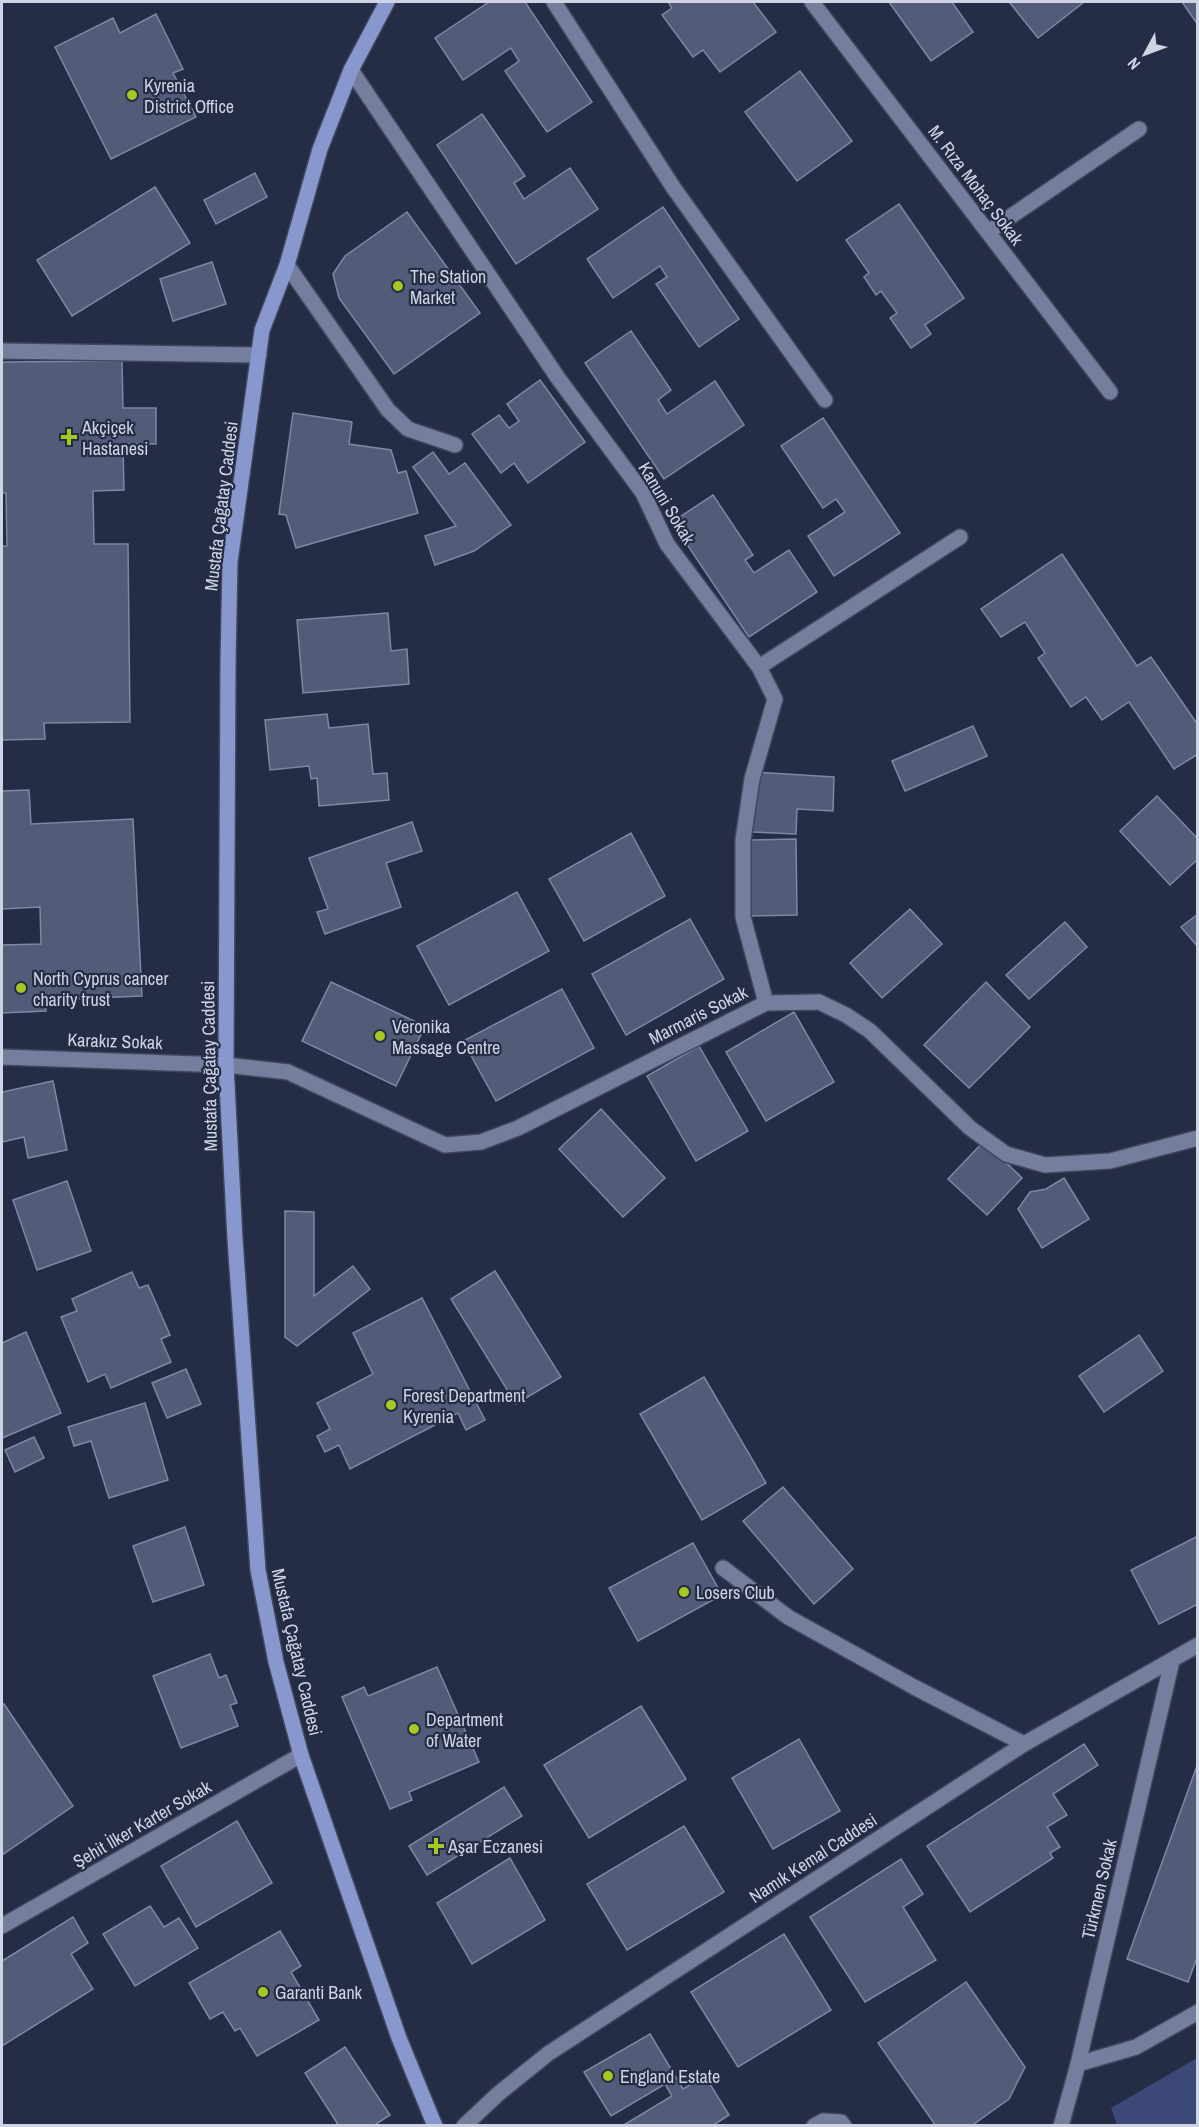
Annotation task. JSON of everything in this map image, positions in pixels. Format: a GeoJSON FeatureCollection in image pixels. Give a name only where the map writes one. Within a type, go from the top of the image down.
{"type":"FeatureCollection","features":[{"type":"Feature","properties":{"kind":"main road","name":"Mustafa Çağatay Caddesi"},"geometry":{"type":"LineString","coordinates":[[387,2],[351,70],[320,149],[287,265],[262,330],[230,562],[226,1065],[235,1239],[258,1570],[276,1662],[301,1755],[399,2038],[435,2126]]}},
{"type":"Feature","properties":{"kind":"street"},"geometry":{"type":"LineString","coordinates":[[554,2],[673,187],[825,400]]}},
{"type":"Feature","properties":{"kind":"street","name":"M. Rıza Mohaç Sokak"},"geometry":{"type":"LineString","coordinates":[[812,2],[1110,392]]}},
{"type":"Feature","properties":{"kind":"street","name":"Kanuni Sokak"},"geometry":{"type":"LineString","coordinates":[[351,70],[558,378],[643,493],[667,544],[759,667],[775,699],[752,779],[743,840],[743,917],[766,1003]]}},
{"type":"Feature","properties":{"kind":"street"},"geometry":{"type":"LineString","coordinates":[[988,232],[1139,129]]}},
{"type":"Feature","properties":{"kind":"street"},"geometry":{"type":"LineString","coordinates":[[287,265],[388,410],[408,429],[455,445]]}},
{"type":"Feature","properties":{"kind":"street"},"geometry":{"type":"LineString","coordinates":[[2,351],[260,355]]}},
{"type":"Feature","properties":{"kind":"street"},"geometry":{"type":"LineString","coordinates":[[759,667],[960,537]]}},
{"type":"Feature","properties":{"kind":"street","name":"Marmaris Sokak"},"geometry":{"type":"LineString","coordinates":[[226,1065],[288,1072],[445,1145],[481,1142],[519,1128],[766,1003],[819,1002],[846,1015],[870,1031],[970,1128],[1006,1154],[1046,1166],[1110,1161],[1197,1138]]}},
{"type":"Feature","properties":{"kind":"street","name":"Karakız Sokak"},"geometry":{"type":"LineString","coordinates":[[2,1057],[226,1065]]}},
{"type":"Feature","properties":{"kind":"street"},"geometry":{"type":"LineString","coordinates":[[723,1568],[788,1617],[914,1687],[1024,1744]]}},
{"type":"Feature","properties":{"kind":"street","name":"Namık Kemal Caddesi"},"geometry":{"type":"LineString","coordinates":[[464,2126],[498,2094],[549,2053],[1024,1744],[1197,1645]]}},
{"type":"Feature","properties":{"kind":"street","name":"Türkmen Sokak"},"geometry":{"type":"LineString","coordinates":[[1059,2124],[1078,2064],[1172,1661]]}},
{"type":"Feature","properties":{"kind":"street","name":"Şehit İlker Karter Sokak"},"geometry":{"type":"LineString","coordinates":[[2,1926],[301,1755]]}},
{"type":"Feature","properties":{"kind":"street"},"geometry":{"type":"LineString","coordinates":[[1078,2064],[1136,2047],[1197,2012]]}},
{"type":"Feature","properties":{"kind":"street"},"geometry":{"type":"LineString","coordinates":[[814,2126],[823,2121],[841,2122],[844,2126]]}},
{"type":"Feature","properties":{"kind":"shaded area"},"geometry":{"type":"Polygon","coordinates":[[[1197,2058],[1197,2125],[1117,2125],[1111,2108],[1197,2058]]]}},
{"type":"Feature","properties":{"kind":"building"},"geometry":{"type":"Polygon","coordinates":[[[489,2],[525,2],[592,102],[547,132],[505,71],[519,61],[511,48],[463,80],[435,38],[489,2]]]}},
{"type":"Feature","properties":{"kind":"building"},"geometry":{"type":"Polygon","coordinates":[[[668,2],[753,2],[776,32],[720,72],[703,50],[693,57],[662,15],[672,8],[668,2]]]}},
{"type":"Feature","properties":{"kind":"building"},"geometry":{"type":"Polygon","coordinates":[[[889,2],[952,2],[973,32],[931,61],[889,2]]]}},
{"type":"Feature","properties":{"kind":"building"},"geometry":{"type":"Polygon","coordinates":[[[1084,2],[1038,38],[1010,3],[1084,2]]]}},
{"type":"Feature","properties":{"kind":"building"},"geometry":{"type":"Polygon","coordinates":[[[1182,2],[1198,2],[1198,25],[1182,2]]]}},
{"type":"Feature","properties":{"kind":"building","name":"Kyrenia District Office"},"geometry":{"type":"Polygon","coordinates":[[[156,14],[183,69],[173,73],[196,117],[111,159],[55,47],[113,18],[120,33],[156,14]]]}},
{"type":"Feature","properties":{"kind":"building"},"geometry":{"type":"Polygon","coordinates":[[[800,71],[852,141],[797,181],[745,112],[800,71]]]}},
{"type":"Feature","properties":{"kind":"building"},"geometry":{"type":"Polygon","coordinates":[[[482,114],[525,176],[514,183],[524,199],[570,168],[598,209],[516,264],[437,145],[482,114]]]}},
{"type":"Feature","properties":{"kind":"building"},"geometry":{"type":"Polygon","coordinates":[[[255,173],[267,197],[216,224],[204,200],[255,173]]]}},
{"type":"Feature","properties":{"kind":"building"},"geometry":{"type":"Polygon","coordinates":[[[155,187],[190,243],[72,316],[37,260],[155,187]]]}},
{"type":"Feature","properties":{"kind":"building"},"geometry":{"type":"Polygon","coordinates":[[[899,204],[964,298],[925,325],[931,334],[911,348],[890,318],[897,313],[881,291],[876,295],[864,277],[869,273],[846,240],[899,204]]]}},
{"type":"Feature","properties":{"kind":"building"},"geometry":{"type":"Polygon","coordinates":[[[663,207],[739,319],[699,347],[656,284],[667,277],[660,266],[613,298],[587,259],[663,207]]]}},
{"type":"Feature","properties":{"kind":"building","name":"The Station Market"},"geometry":{"type":"Polygon","coordinates":[[[407,212],[480,313],[394,374],[339,298],[333,274],[345,256],[407,212]]]}},
{"type":"Feature","properties":{"kind":"building"},"geometry":{"type":"Polygon","coordinates":[[[212,262],[226,304],[173,321],[160,279],[212,262]]]}},
{"type":"Feature","properties":{"kind":"building"},"geometry":{"type":"Polygon","coordinates":[[[631,331],[671,390],[658,400],[667,414],[715,381],[744,425],[664,479],[585,363],[631,331]]]}},
{"type":"Feature","properties":{"kind":"building"},"geometry":{"type":"Polygon","coordinates":[[[122,361],[123,408],[156,408],[156,444],[123,444],[124,490],[93,491],[94,544],[128,544],[130,722],[44,723],[45,739],[2,740],[2,546],[7,546],[6,493],[2,493],[2,362],[122,361]]]}},
{"type":"Feature","properties":{"kind":"building"},"geometry":{"type":"Polygon","coordinates":[[[540,380],[585,442],[528,483],[514,463],[501,473],[472,434],[499,415],[509,428],[519,421],[507,404],[540,380]]]}},
{"type":"Feature","properties":{"kind":"building"},"geometry":{"type":"Polygon","coordinates":[[[293,413],[352,422],[349,444],[391,450],[398,473],[406,471],[418,513],[296,548],[286,515],[279,514],[293,413]]]}},
{"type":"Feature","properties":{"kind":"building"},"geometry":{"type":"Polygon","coordinates":[[[823,418],[900,533],[834,576],[808,536],[845,512],[836,499],[823,508],[781,446],[823,418]]]}},
{"type":"Feature","properties":{"kind":"building"},"geometry":{"type":"Polygon","coordinates":[[[433,452],[449,474],[465,463],[511,525],[474,551],[435,565],[425,536],[456,526],[413,467],[433,452]]]}},
{"type":"Feature","properties":{"kind":"building"},"geometry":{"type":"Polygon","coordinates":[[[713,495],[753,555],[745,560],[754,573],[789,550],[817,592],[749,637],[672,522],[713,495]]]}},
{"type":"Feature","properties":{"kind":"building"},"geometry":{"type":"Polygon","coordinates":[[[1062,554],[1137,666],[1151,657],[1198,725],[1198,754],[1174,769],[1129,702],[1102,720],[1086,697],[1071,707],[1038,658],[1045,653],[1025,622],[1001,637],[981,609],[1062,554]]]}},
{"type":"Feature","properties":{"kind":"building"},"geometry":{"type":"Polygon","coordinates":[[[388,613],[391,651],[407,649],[409,684],[303,693],[297,620],[388,613]]]}},
{"type":"Feature","properties":{"kind":"building"},"geometry":{"type":"Polygon","coordinates":[[[327,714],[329,728],[368,724],[373,774],[387,773],[389,800],[319,806],[317,778],[311,779],[309,766],[270,770],[265,720],[327,714]]]}},
{"type":"Feature","properties":{"kind":"building"},"geometry":{"type":"Polygon","coordinates":[[[973,726],[987,756],[905,791],[892,761],[973,726]]]}},
{"type":"Feature","properties":{"kind":"building"},"geometry":{"type":"Polygon","coordinates":[[[755,772],[834,777],[833,811],[797,809],[796,834],[752,832],[755,772]]]}},
{"type":"Feature","properties":{"kind":"building"},"geometry":{"type":"Polygon","coordinates":[[[29,790],[31,824],[133,819],[142,996],[45,1000],[46,1011],[2,1013],[2,945],[41,944],[40,907],[2,909],[2,791],[29,790]]]}},
{"type":"Feature","properties":{"kind":"building"},"geometry":{"type":"Polygon","coordinates":[[[1157,796],[1198,839],[1198,859],[1170,885],[1120,831],[1157,796]]]}},
{"type":"Feature","properties":{"kind":"building"},"geometry":{"type":"Polygon","coordinates":[[[412,822],[422,851],[386,863],[401,907],[325,934],[317,912],[328,909],[309,858],[412,822]]]}},
{"type":"Feature","properties":{"kind":"building"},"geometry":{"type":"Polygon","coordinates":[[[631,833],[665,896],[584,941],[549,879],[631,833]]]}},
{"type":"Feature","properties":{"kind":"building"},"geometry":{"type":"Polygon","coordinates":[[[796,839],[797,915],[749,916],[748,840],[796,839]]]}},
{"type":"Feature","properties":{"kind":"building"},"geometry":{"type":"Polygon","coordinates":[[[517,892],[549,951],[449,1005],[417,946],[517,892]]]}},
{"type":"Feature","properties":{"kind":"building"},"geometry":{"type":"Polygon","coordinates":[[[910,909],[942,944],[882,998],[850,963],[910,909]]]}},
{"type":"Feature","properties":{"kind":"building"},"geometry":{"type":"Polygon","coordinates":[[[1198,914],[1198,947],[1181,927],[1198,914]]]}},
{"type":"Feature","properties":{"kind":"building"},"geometry":{"type":"Polygon","coordinates":[[[690,919],[724,979],[626,1035],[592,974],[690,919]]]}},
{"type":"Feature","properties":{"kind":"building"},"geometry":{"type":"Polygon","coordinates":[[[1065,922],[1087,947],[1029,999],[1006,975],[1065,922]]]}},
{"type":"Feature","properties":{"kind":"building"},"geometry":{"type":"Polygon","coordinates":[[[331,982],[425,1026],[396,1086],[302,1041],[331,982]]]}},
{"type":"Feature","properties":{"kind":"building"},"geometry":{"type":"Polygon","coordinates":[[[986,982],[1030,1027],[969,1088],[924,1045],[986,982]]]}},
{"type":"Feature","properties":{"kind":"building"},"geometry":{"type":"Polygon","coordinates":[[[562,989],[594,1048],[496,1101],[463,1041],[562,989]]]}},
{"type":"Feature","properties":{"kind":"building"},"geometry":{"type":"Polygon","coordinates":[[[794,1012],[834,1082],[766,1121],[726,1052],[794,1012]]]}},
{"type":"Feature","properties":{"kind":"building"},"geometry":{"type":"Polygon","coordinates":[[[699,1046],[748,1131],[696,1161],[647,1076],[699,1046]]]}},
{"type":"Feature","properties":{"kind":"building"},"geometry":{"type":"Polygon","coordinates":[[[53,1081],[67,1150],[28,1158],[24,1137],[2,1142],[2,1092],[53,1081]]]}},
{"type":"Feature","properties":{"kind":"building"},"geometry":{"type":"Polygon","coordinates":[[[601,1109],[665,1178],[623,1217],[559,1149],[601,1109]]]}},
{"type":"Feature","properties":{"kind":"building"},"geometry":{"type":"Polygon","coordinates":[[[984,1141],[1022,1178],[987,1215],[948,1179],[984,1141]]]}},
{"type":"Feature","properties":{"kind":"building"},"geometry":{"type":"Polygon","coordinates":[[[1064,1178],[1089,1219],[1042,1248],[1018,1209],[1030,1192],[1046,1189],[1064,1178]]]}},
{"type":"Feature","properties":{"kind":"building"},"geometry":{"type":"Polygon","coordinates":[[[67,1181],[91,1251],[37,1270],[13,1200],[67,1181]]]}},
{"type":"Feature","properties":{"kind":"building"},"geometry":{"type":"Polygon","coordinates":[[[285,1211],[314,1212],[314,1296],[353,1266],[370,1289],[297,1346],[285,1337],[285,1211]]]}},
{"type":"Feature","properties":{"kind":"building"},"geometry":{"type":"Polygon","coordinates":[[[495,1271],[561,1377],[516,1404],[451,1299],[495,1271]]]}},
{"type":"Feature","properties":{"kind":"building"},"geometry":{"type":"Polygon","coordinates":[[[132,1272],[139,1288],[148,1285],[170,1335],[161,1339],[171,1362],[111,1388],[105,1374],[88,1382],[61,1317],[77,1311],[72,1299],[132,1272]]]}},
{"type":"Feature","properties":{"kind":"building"},"geometry":{"type":"Polygon","coordinates":[[[422,1298],[485,1420],[466,1430],[458,1413],[350,1469],[339,1445],[325,1452],[317,1436],[330,1429],[317,1403],[373,1374],[353,1333],[422,1298]]]}},
{"type":"Feature","properties":{"kind":"building"},"geometry":{"type":"Polygon","coordinates":[[[26,1332],[61,1413],[2,1438],[2,1343],[26,1332]]]}},
{"type":"Feature","properties":{"kind":"building"},"geometry":{"type":"Polygon","coordinates":[[[1139,1335],[1163,1371],[1104,1412],[1079,1376],[1139,1335]]]}},
{"type":"Feature","properties":{"kind":"building"},"geometry":{"type":"Polygon","coordinates":[[[186,1369],[201,1404],[167,1418],[152,1383],[186,1369]]]}},
{"type":"Feature","properties":{"kind":"building"},"geometry":{"type":"Polygon","coordinates":[[[704,1377],[766,1483],[702,1520],[640,1414],[704,1377]]]}},
{"type":"Feature","properties":{"kind":"building"},"geometry":{"type":"Polygon","coordinates":[[[145,1403],[168,1480],[109,1498],[91,1441],[74,1446],[68,1427],[145,1403]]]}},
{"type":"Feature","properties":{"kind":"building"},"geometry":{"type":"Polygon","coordinates":[[[34,1437],[44,1458],[15,1472],[5,1450],[34,1437]]]}},
{"type":"Feature","properties":{"kind":"building"},"geometry":{"type":"Polygon","coordinates":[[[783,1487],[853,1569],[814,1604],[743,1521],[783,1487]]]}},
{"type":"Feature","properties":{"kind":"building"},"geometry":{"type":"Polygon","coordinates":[[[185,1527],[204,1585],[153,1602],[133,1546],[185,1527]]]}},
{"type":"Feature","properties":{"kind":"building"},"geometry":{"type":"Polygon","coordinates":[[[1198,1536],[1198,1604],[1159,1624],[1131,1570],[1198,1536]]]}},
{"type":"Feature","properties":{"kind":"building"},"geometry":{"type":"Polygon","coordinates":[[[693,1543],[722,1595],[638,1641],[609,1588],[693,1543]]]}},
{"type":"Feature","properties":{"kind":"building"},"geometry":{"type":"Polygon","coordinates":[[[210,1654],[219,1678],[226,1675],[237,1703],[230,1705],[238,1726],[181,1748],[153,1676],[210,1654]]]}},
{"type":"Feature","properties":{"kind":"building"},"geometry":{"type":"Polygon","coordinates":[[[437,1667],[479,1762],[409,1792],[412,1800],[390,1809],[342,1697],[364,1687],[368,1696],[437,1667]]]}},
{"type":"Feature","properties":{"kind":"building"},"geometry":{"type":"Polygon","coordinates":[[[4,1704],[73,1806],[2,1855],[2,1706],[4,1704]]]}},
{"type":"Feature","properties":{"kind":"building"},"geometry":{"type":"Polygon","coordinates":[[[641,1706],[686,1779],[589,1838],[544,1765],[641,1706]]]}},
{"type":"Feature","properties":{"kind":"building"},"geometry":{"type":"Polygon","coordinates":[[[799,1739],[840,1811],[773,1849],[732,1778],[799,1739]]]}},
{"type":"Feature","properties":{"kind":"building"},"geometry":{"type":"Polygon","coordinates":[[[1084,1744],[1098,1765],[1053,1794],[1067,1815],[1047,1827],[1060,1847],[1050,1853],[1053,1858],[970,1912],[927,1846],[1084,1744]]]}},
{"type":"Feature","properties":{"kind":"building"},"geometry":{"type":"Polygon","coordinates":[[[1198,1763],[1198,1955],[1188,1982],[1127,1959],[1198,1763]]]}},
{"type":"Feature","properties":{"kind":"building"},"geometry":{"type":"Polygon","coordinates":[[[504,1787],[522,1816],[427,1875],[409,1846],[504,1787]]]}},
{"type":"Feature","properties":{"kind":"building"},"geometry":{"type":"Polygon","coordinates":[[[237,1821],[272,1883],[196,1927],[161,1866],[237,1821]]]}},
{"type":"Feature","properties":{"kind":"building"},"geometry":{"type":"Polygon","coordinates":[[[684,1826],[724,1892],[627,1950],[587,1884],[684,1826]]]}},
{"type":"Feature","properties":{"kind":"building"},"geometry":{"type":"Polygon","coordinates":[[[510,1858],[545,1920],[472,1964],[437,1903],[510,1858]]]}},
{"type":"Feature","properties":{"kind":"building"},"geometry":{"type":"Polygon","coordinates":[[[901,1859],[923,1894],[903,1907],[936,1960],[865,2002],[810,1917],[901,1859]]]}},
{"type":"Feature","properties":{"kind":"building"},"geometry":{"type":"Polygon","coordinates":[[[150,1906],[164,1927],[179,1918],[198,1948],[135,1986],[103,1934],[150,1906]]]}},
{"type":"Feature","properties":{"kind":"building"},"geometry":{"type":"Polygon","coordinates":[[[73,1917],[88,1943],[71,1954],[93,1989],[2,2046],[2,1961],[73,1917]]]}},
{"type":"Feature","properties":{"kind":"building"},"geometry":{"type":"Polygon","coordinates":[[[280,1931],[301,1966],[291,1972],[319,2020],[257,2056],[240,2028],[235,2031],[223,2012],[210,2019],[189,1983],[280,1931]]]}},
{"type":"Feature","properties":{"kind":"building"},"geometry":{"type":"Polygon","coordinates":[[[784,1934],[831,2010],[738,2067],[691,1992],[784,1934]]]}},
{"type":"Feature","properties":{"kind":"building"},"geometry":{"type":"Polygon","coordinates":[[[966,1982],[1025,2067],[1009,2099],[971,2126],[936,2126],[878,2043],[966,1982]]]}},
{"type":"Feature","properties":{"kind":"building"},"geometry":{"type":"Polygon","coordinates":[[[650,2034],[683,2089],[705,2076],[729,2115],[712,2126],[622,2126],[672,2096],[665,2084],[611,2116],[584,2072],[650,2034]]]}},
{"type":"Feature","properties":{"kind":"building"},"geometry":{"type":"Polygon","coordinates":[[[345,2047],[390,2115],[373,2126],[339,2126],[305,2073],[345,2047]]]}},
{"type":"Feature","properties":{"kind":"place","name":"Kyrenia District Office"},"geometry":{"type":"Point","coordinates":[132,95]}},
{"type":"Feature","properties":{"kind":"place","name":"The Station Market"},"geometry":{"type":"Point","coordinates":[398,286]}},
{"type":"Feature","properties":{"kind":"place","name":"Akçiçek Hastanesi"},"geometry":{"type":"Point","coordinates":[69,437]}},
{"type":"Feature","properties":{"kind":"place","name":"North Cyprus cancer charity trust"},"geometry":{"type":"Point","coordinates":[21,988]}},
{"type":"Feature","properties":{"kind":"place","name":"Veronika Massage Centre"},"geometry":{"type":"Point","coordinates":[380,1036]}},
{"type":"Feature","properties":{"kind":"place","name":"Forest Department Kyrenia"},"geometry":{"type":"Point","coordinates":[391,1405]}},
{"type":"Feature","properties":{"kind":"place","name":"Losers Club"},"geometry":{"type":"Point","coordinates":[684,1592]}},
{"type":"Feature","properties":{"kind":"place","name":"Department of Water"},"geometry":{"type":"Point","coordinates":[414,1729]}},
{"type":"Feature","properties":{"kind":"place","name":"Aşar Eczanesi"},"geometry":{"type":"Point","coordinates":[436,1846]}},
{"type":"Feature","properties":{"kind":"place","name":"Garanti Bank"},"geometry":{"type":"Point","coordinates":[263,1992]}},
{"type":"Feature","properties":{"kind":"place","name":"England Estate"},"geometry":{"type":"Point","coordinates":[608,2076]}}]}
